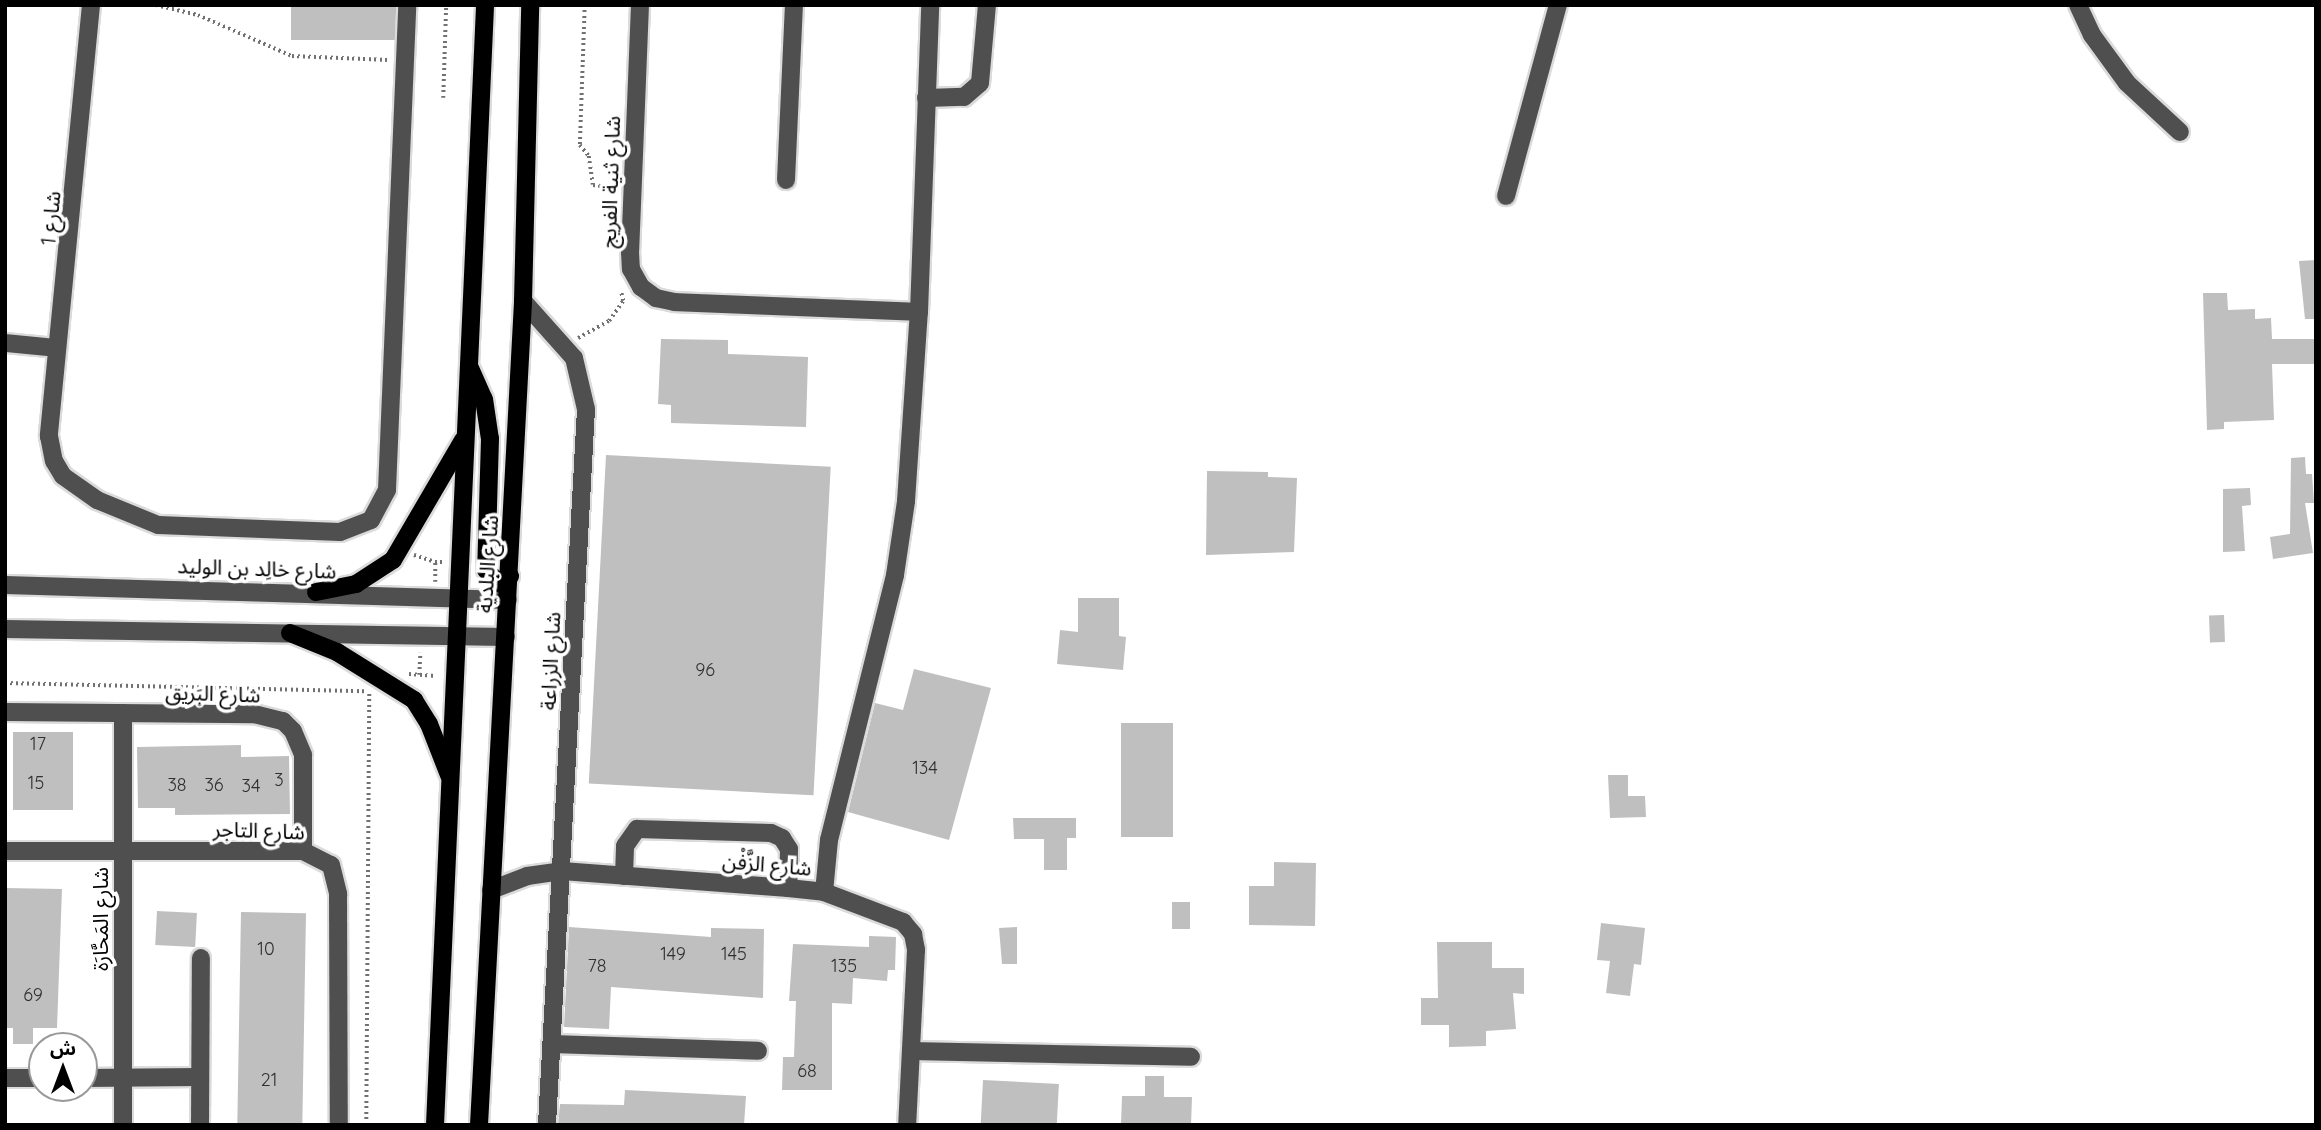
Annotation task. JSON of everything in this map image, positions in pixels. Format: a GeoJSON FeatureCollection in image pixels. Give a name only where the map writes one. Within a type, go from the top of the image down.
{"type":"FeatureCollection","features":[{"type":"Feature","properties":{"kind":"main road","name":"شارع البلدية"},"geometry":{"type":"LineString","coordinates":[[435,1125],[485,5]]}},
{"type":"Feature","properties":{"kind":"main road","name":"شارع البلدية"},"geometry":{"type":"LineString","coordinates":[[479,1125],[523,301],[530,5]]}},
{"type":"Feature","properties":{"kind":"main road"},"geometry":{"type":"LineString","coordinates":[[468,363],[484,399],[490,439],[486,569],[493,581],[506,581],[510,576]]}},
{"type":"Feature","properties":{"kind":"main road"},"geometry":{"type":"LineString","coordinates":[[316,592],[356,584],[393,560],[464,437]]}},
{"type":"Feature","properties":{"kind":"main road"},"geometry":{"type":"LineString","coordinates":[[290,633],[337,652],[375,685],[423,711],[451,780]]}},
{"type":"Feature","properties":{"kind":"street","name":"شارع 1"},"geometry":{"type":"LineString","coordinates":[[91,5],[49,436],[54,461],[70,482],[116,510],[158,525],[340,531],[372,520],[387,490],[405,61]]}},
{"type":"Feature","properties":{"kind":"street"},"geometry":{"type":"LineString","coordinates":[[405,61],[407,5]]}},
{"type":"Feature","properties":{"kind":"street","name":"شارع ثنية الفريج"},"geometry":{"type":"LineString","coordinates":[[640,5],[630,252],[631,269],[641,287],[656,298],[675,302],[919,312]]}},
{"type":"Feature","properties":{"kind":"street"},"geometry":{"type":"LineString","coordinates":[[786,180],[794,5]]}},
{"type":"Feature","properties":{"kind":"street"},"geometry":{"type":"LineString","coordinates":[[824,892],[830,840],[898,554],[919,312],[930,5]]}},
{"type":"Feature","properties":{"kind":"street"},"geometry":{"type":"LineString","coordinates":[[926,98],[964,97],[980,83],[987,5]]}},
{"type":"Feature","properties":{"kind":"street"},"geometry":{"type":"LineString","coordinates":[[1506,196],[1558,5]]}},
{"type":"Feature","properties":{"kind":"street"},"geometry":{"type":"LineString","coordinates":[[2078,5],[2092,34],[2127,83],[2180,132]]}},
{"type":"Feature","properties":{"kind":"street","name":"شارع الزراعة"},"geometry":{"type":"LineString","coordinates":[[523,301],[565,344],[581,373],[586,409],[547,1125]]}},
{"type":"Feature","properties":{"kind":"street"},"geometry":{"type":"LineString","coordinates":[[5,343],[57,348]]}},
{"type":"Feature","properties":{"kind":"street","name":"شارع خالِد بن الوليد"},"geometry":{"type":"LineString","coordinates":[[5,585],[316,592],[508,600]]}},
{"type":"Feature","properties":{"kind":"street"},"geometry":{"type":"LineString","coordinates":[[5,629],[506,637]]}},
{"type":"Feature","properties":{"kind":"street","name":"شارع البَريق"},"geometry":{"type":"LineString","coordinates":[[5,712],[254,714],[283,722],[293,731],[303,755],[303,851]]}},
{"type":"Feature","properties":{"kind":"street","name":"شارع المَحَّارَة"},"geometry":{"type":"LineString","coordinates":[[123,713],[123,1125]]}},
{"type":"Feature","properties":{"kind":"street"},"geometry":{"type":"LineString","coordinates":[[624,876],[625,846],[637,829],[771,832],[782,838],[789,849],[788,888]]}},
{"type":"Feature","properties":{"kind":"street","name":"شارع التاجر"},"geometry":{"type":"LineString","coordinates":[[5,851],[303,851],[331,865],[338,881],[339,1125]]}},
{"type":"Feature","properties":{"kind":"street","name":"شارع الزَّفْن"},"geometry":{"type":"LineString","coordinates":[[491,890],[527,876],[562,872],[624,876],[824,892],[895,918],[913,934],[907,1125]]}},
{"type":"Feature","properties":{"kind":"street"},"geometry":{"type":"LineString","coordinates":[[200,1125],[201,958]]}},
{"type":"Feature","properties":{"kind":"street"},"geometry":{"type":"LineString","coordinates":[[552,1044],[758,1051]]}},
{"type":"Feature","properties":{"kind":"street"},"geometry":{"type":"LineString","coordinates":[[911,1051],[1191,1057]]}},
{"type":"Feature","properties":{"kind":"street"},"geometry":{"type":"LineString","coordinates":[[98,1078],[200,1077]]}},
{"type":"Feature","properties":{"kind":"street"},"geometry":{"type":"LineString","coordinates":[[5,1078],[28,1078]]}},
{"type":"Feature","properties":{"kind":"path"},"geometry":{"type":"LineString","coordinates":[[156,5],[198,15],[292,56],[405,61]]}},
{"type":"Feature","properties":{"kind":"path"},"geometry":{"type":"LineString","coordinates":[[443,98],[446,5]]}},
{"type":"Feature","properties":{"kind":"path"},"geometry":{"type":"LineString","coordinates":[[585,5],[580,145],[589,156],[593,185],[614,188],[618,194]]}},
{"type":"Feature","properties":{"kind":"path"},"geometry":{"type":"LineString","coordinates":[[565,344],[609,321],[623,301],[621,289]]}},
{"type":"Feature","properties":{"kind":"path"},"geometry":{"type":"LineString","coordinates":[[366,1125],[375,685],[384,672],[456,678]]}},
{"type":"Feature","properties":{"kind":"path"},"geometry":{"type":"LineString","coordinates":[[5,683],[375,685]]}},
{"type":"Feature","properties":{"kind":"building"},"geometry":{"type":"Polygon","coordinates":[[[291,5],[396,5],[396,40],[291,40],[291,5]]]}},
{"type":"Feature","properties":{"kind":"building"},"geometry":{"type":"Polygon","coordinates":[[[2316,260],[2316,319],[2305,319],[2299,261],[2316,260]]]}},
{"type":"Feature","properties":{"kind":"building"},"geometry":{"type":"Polygon","coordinates":[[[2203,293],[2227,293],[2228,310],[2255,309],[2255,319],[2271,318],[2272,339],[2316,339],[2316,364],[2272,364],[2274,420],[2224,422],[2224,429],[2207,430],[2203,293]]]}},
{"type":"Feature","properties":{"kind":"building"},"geometry":{"type":"Polygon","coordinates":[[[661,339],[728,340],[728,354],[808,357],[806,427],[671,423],[671,405],[658,404],[661,339]]]}},
{"type":"Feature","properties":{"kind":"building"},"geometry":{"type":"Polygon","coordinates":[[[606,455],[831,467],[813,795],[589,784],[606,455]]]}},
{"type":"Feature","properties":{"kind":"building"},"geometry":{"type":"Polygon","coordinates":[[[2305,457],[2306,474],[2312,474],[2314,503],[2305,503],[2313,553],[2273,559],[2270,537],[2290,534],[2291,458],[2305,457]]]}},
{"type":"Feature","properties":{"kind":"building"},"geometry":{"type":"Polygon","coordinates":[[[1207,471],[1268,472],[1268,477],[1297,478],[1294,552],[1206,555],[1207,471]]]}},
{"type":"Feature","properties":{"kind":"building"},"geometry":{"type":"Polygon","coordinates":[[[2250,488],[2251,505],[2242,506],[2245,551],[2223,552],[2223,489],[2250,488]]]}},
{"type":"Feature","properties":{"kind":"building"},"geometry":{"type":"Polygon","coordinates":[[[1078,598],[1119,598],[1119,636],[1126,637],[1123,670],[1057,664],[1060,630],[1078,632],[1078,598]]]}},
{"type":"Feature","properties":{"kind":"building"},"geometry":{"type":"Polygon","coordinates":[[[2224,615],[2225,642],[2210,643],[2209,616],[2224,615]]]}},
{"type":"Feature","properties":{"kind":"building"},"geometry":{"type":"Polygon","coordinates":[[[914,669],[991,688],[949,840],[848,812],[875,703],[903,710],[914,669]]]}},
{"type":"Feature","properties":{"kind":"building"},"geometry":{"type":"Polygon","coordinates":[[[1121,723],[1173,723],[1173,837],[1121,837],[1121,723]]]}},
{"type":"Feature","properties":{"kind":"building"},"geometry":{"type":"Polygon","coordinates":[[[13,732],[73,732],[73,810],[13,810],[13,732]]]}},
{"type":"Feature","properties":{"kind":"building"},"geometry":{"type":"Polygon","coordinates":[[[241,745],[241,757],[289,756],[290,814],[175,815],[175,808],[138,808],[137,747],[241,745]]]}},
{"type":"Feature","properties":{"kind":"building"},"geometry":{"type":"Polygon","coordinates":[[[1608,775],[1628,775],[1628,796],[1645,796],[1646,817],[1610,818],[1608,775]]]}},
{"type":"Feature","properties":{"kind":"building"},"geometry":{"type":"Polygon","coordinates":[[[1013,818],[1076,818],[1076,838],[1067,838],[1067,870],[1044,870],[1044,839],[1014,839],[1013,818]]]}},
{"type":"Feature","properties":{"kind":"building"},"geometry":{"type":"Polygon","coordinates":[[[1274,862],[1316,863],[1315,926],[1249,925],[1249,886],[1274,886],[1274,862]]]}},
{"type":"Feature","properties":{"kind":"building"},"geometry":{"type":"Polygon","coordinates":[[[5,888],[62,889],[57,1028],[33,1028],[33,1032],[28,1032],[28,1044],[13,1044],[13,1028],[5,1028],[5,888]]]}},
{"type":"Feature","properties":{"kind":"building"},"geometry":{"type":"Polygon","coordinates":[[[1172,902],[1190,902],[1190,929],[1172,929],[1172,902]]]}},
{"type":"Feature","properties":{"kind":"building"},"geometry":{"type":"Polygon","coordinates":[[[157,911],[197,913],[195,947],[155,945],[157,911]]]}},
{"type":"Feature","properties":{"kind":"building"},"geometry":{"type":"Polygon","coordinates":[[[241,912],[306,913],[302,1125],[237,1125],[241,912]]]}},
{"type":"Feature","properties":{"kind":"building"},"geometry":{"type":"Polygon","coordinates":[[[1601,923],[1645,928],[1641,965],[1634,964],[1630,996],[1606,993],[1610,961],[1597,960],[1601,923]]]}},
{"type":"Feature","properties":{"kind":"building"},"geometry":{"type":"Polygon","coordinates":[[[569,927],[711,937],[711,928],[764,929],[763,998],[611,987],[609,1029],[564,1027],[569,927]]]}},
{"type":"Feature","properties":{"kind":"building"},"geometry":{"type":"Polygon","coordinates":[[[1017,927],[1017,964],[1002,964],[999,928],[1017,927]]]}},
{"type":"Feature","properties":{"kind":"building"},"geometry":{"type":"Polygon","coordinates":[[[869,936],[896,937],[895,970],[888,970],[887,981],[853,978],[852,1004],[832,1003],[832,1090],[782,1090],[783,1057],[794,1057],[796,1001],[789,1001],[793,944],[869,947],[869,936]]]}},
{"type":"Feature","properties":{"kind":"building"},"geometry":{"type":"Polygon","coordinates":[[[1437,942],[1492,942],[1492,968],[1524,968],[1524,994],[1513,993],[1516,1029],[1486,1031],[1486,1046],[1449,1047],[1449,1025],[1421,1025],[1421,998],[1438,998],[1437,942]]]}},
{"type":"Feature","properties":{"kind":"building"},"geometry":{"type":"Polygon","coordinates":[[[1145,1076],[1164,1076],[1164,1097],[1192,1097],[1191,1125],[1121,1125],[1122,1096],[1145,1096],[1145,1076]]]}},
{"type":"Feature","properties":{"kind":"building"},"geometry":{"type":"Polygon","coordinates":[[[983,1080],[1059,1084],[1057,1125],[981,1125],[983,1080]]]}},
{"type":"Feature","properties":{"kind":"building"},"geometry":{"type":"Polygon","coordinates":[[[625,1090],[746,1096],[744,1125],[558,1125],[560,1104],[624,1105],[625,1090]]]}}]}
